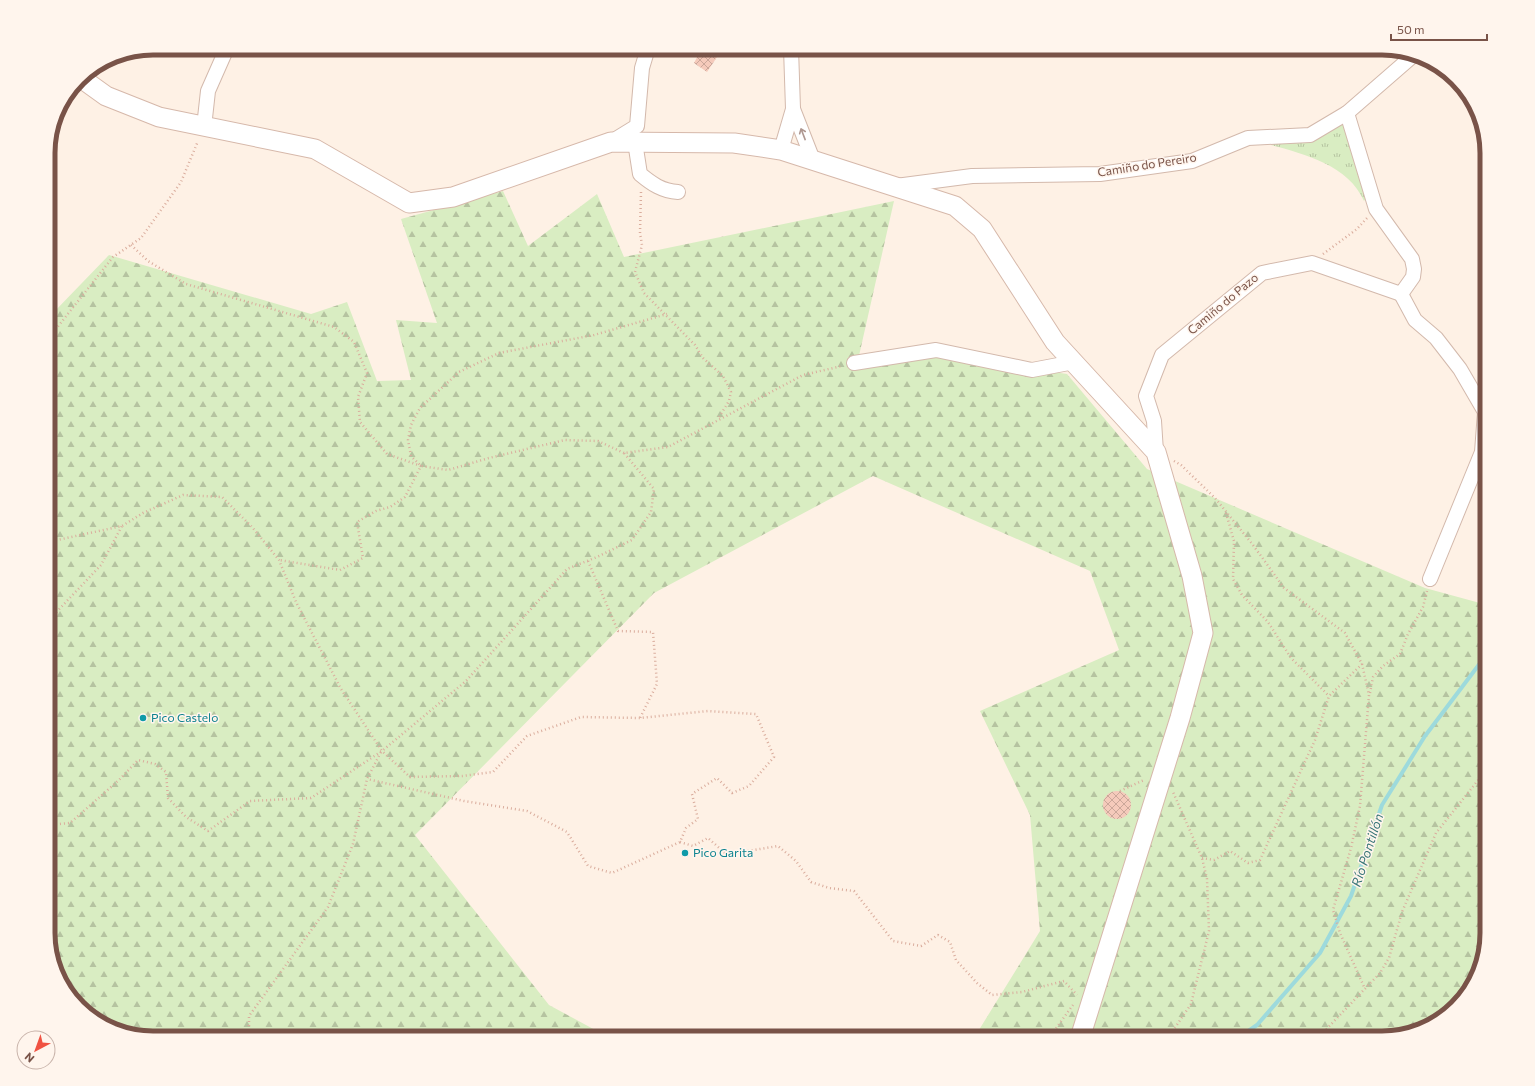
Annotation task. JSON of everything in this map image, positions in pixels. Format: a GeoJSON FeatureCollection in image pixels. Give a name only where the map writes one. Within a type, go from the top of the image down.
{"type":"FeatureCollection","features":[{"type":"Feature","properties":{"kind":"street"},"geometry":{"type":"LineString","coordinates":[[204,127],[208,91],[224,55]]}},
{"type":"Feature","properties":{"kind":"street"},"geometry":{"type":"LineString","coordinates":[[86,82],[106,96],[159,117],[315,149],[409,203],[453,197],[612,142],[637,126],[642,68],[646,55]]}},
{"type":"Feature","properties":{"kind":"street"},"geometry":{"type":"LineString","coordinates":[[781,150],[793,109],[791,55]]}},
{"type":"Feature","properties":{"kind":"street","name":"Camiño do Pereiro"},"geometry":{"type":"LineString","coordinates":[[895,186],[972,176],[1100,174],[1192,161],[1248,138],[1310,135],[1347,113],[1410,59]]}},
{"type":"Feature","properties":{"kind":"street"},"geometry":{"type":"LineString","coordinates":[[793,109],[813,160]]}},
{"type":"Feature","properties":{"kind":"street"},"geometry":{"type":"LineString","coordinates":[[1347,113],[1376,209],[1412,259],[1414,269],[1413,277],[1401,294]]}},
{"type":"Feature","properties":{"kind":"street"},"geometry":{"type":"LineString","coordinates":[[612,142],[734,143],[781,150],[955,206],[982,229],[1055,342],[1156,452],[1192,576],[1203,633],[1163,771],[1086,998],[1081,1031]]}},
{"type":"Feature","properties":{"kind":"street"},"geometry":{"type":"LineString","coordinates":[[635,142],[640,174],[654,186],[678,192]]}},
{"type":"Feature","properties":{"kind":"street"},"geometry":{"type":"LineString","coordinates":[[1312,263],[1401,294],[1415,320],[1436,338],[1460,369],[1480,403]]}},
{"type":"Feature","properties":{"kind":"street","name":"Camiño do Pazo"},"geometry":{"type":"LineString","coordinates":[[1156,452],[1154,421],[1146,396],[1162,355],[1262,273],[1312,263]]}},
{"type":"Feature","properties":{"kind":"street"},"geometry":{"type":"LineString","coordinates":[[854,363],[936,350],[1032,370],[1074,362]]}},
{"type":"Feature","properties":{"kind":"street"},"geometry":{"type":"LineString","coordinates":[[1430,579],[1480,457]]}},
{"type":"Feature","properties":{"kind":"path"},"geometry":{"type":"LineString","coordinates":[[55,329],[113,257],[141,238],[182,182],[204,127]]}},
{"type":"Feature","properties":{"kind":"path"},"geometry":{"type":"LineString","coordinates":[[640,174],[642,198],[640,233],[642,244],[635,272],[644,293],[667,314],[695,345],[703,358],[723,376],[731,392],[729,401],[717,420]]}},
{"type":"Feature","properties":{"kind":"path"},"geometry":{"type":"LineString","coordinates":[[1312,263],[1356,229],[1376,209]]}},
{"type":"Feature","properties":{"kind":"path"},"geometry":{"type":"LineString","coordinates":[[55,824],[70,823],[119,780],[138,760],[154,764],[166,772],[168,798],[186,817],[208,831],[250,801],[311,798],[382,751],[466,681],[567,569],[588,561],[632,540],[651,512],[654,489],[624,454],[598,441],[565,440],[489,458],[448,470],[422,466],[387,454],[360,422],[358,397],[367,373],[354,342],[334,327],[186,284],[148,261],[131,245]]}},
{"type":"Feature","properties":{"kind":"path"},"geometry":{"type":"LineString","coordinates":[[422,466],[411,456],[408,440],[411,425],[420,408],[459,372],[499,353],[594,335],[667,314]]}},
{"type":"Feature","properties":{"kind":"path"},"geometry":{"type":"LineString","coordinates":[[624,454],[668,447],[804,375],[854,363]]}},
{"type":"Feature","properties":{"kind":"path"},"geometry":{"type":"LineString","coordinates":[[1156,452],[1182,465],[1226,511],[1284,588],[1344,633],[1362,664],[1370,695]]}},
{"type":"Feature","properties":{"kind":"path"},"geometry":{"type":"LineString","coordinates":[[279,560],[340,570],[363,558],[357,522],[376,511],[390,507],[405,497],[422,466]]}},
{"type":"Feature","properties":{"kind":"path"},"geometry":{"type":"LineString","coordinates":[[55,540],[122,526],[143,513],[183,495],[222,497],[252,527],[279,560],[296,602],[318,647],[341,688],[382,751],[410,777],[462,776],[493,772],[527,736],[581,717],[640,718],[708,711],[756,714],[774,757],[749,786],[732,793],[717,778],[692,794],[698,819],[686,828],[680,842]]}},
{"type":"Feature","properties":{"kind":"path"},"geometry":{"type":"LineString","coordinates":[[1226,511],[1234,541],[1232,579],[1242,595],[1268,622],[1291,658],[1329,696]]}},
{"type":"Feature","properties":{"kind":"path"},"geometry":{"type":"LineString","coordinates":[[55,614],[101,565],[122,526]]}},
{"type":"Feature","properties":{"kind":"path"},"geometry":{"type":"LineString","coordinates":[[588,561],[618,631],[653,632],[657,684],[640,718]]}},
{"type":"Feature","properties":{"kind":"path"},"geometry":{"type":"LineString","coordinates":[[1365,989],[1340,933],[1332,910],[1351,848],[1360,806],[1373,677],[1383,666],[1400,654],[1408,634],[1423,607],[1430,579]]}},
{"type":"Feature","properties":{"kind":"path"},"geometry":{"type":"LineString","coordinates":[[1202,858],[1214,860],[1230,851],[1248,863],[1260,860],[1315,740],[1329,696],[1362,664]]}},
{"type":"Feature","properties":{"kind":"path"},"geometry":{"type":"LineString","coordinates":[[250,1031],[249,1016],[328,907],[353,844],[367,778],[382,751]]}},
{"type":"Feature","properties":{"kind":"path"},"geometry":{"type":"LineString","coordinates":[[1120,791],[1163,771],[1202,858],[1207,878],[1209,931],[1191,1004],[1173,1031]]}},
{"type":"Feature","properties":{"kind":"path"},"geometry":{"type":"LineString","coordinates":[[367,778],[464,801],[527,811],[567,832],[588,866],[612,873],[680,842],[694,846],[708,838],[726,853],[778,846],[796,862],[811,882],[829,888],[854,891],[893,941],[921,946],[938,935],[950,942],[956,960],[977,983],[992,995],[1022,992],[1064,981],[1086,998],[1055,1031]]}},
{"type":"Feature","properties":{"kind":"path"},"geometry":{"type":"LineString","coordinates":[[1325,1031],[1380,973],[1389,958],[1402,912],[1436,833],[1480,778]]}},
{"type":"Feature","properties":{"kind":"green space"},"geometry":{"type":"Polygon","coordinates":[[[1339,124],[1347,125],[1367,197],[1364,201],[1357,189],[1337,170],[1311,157],[1271,145],[1272,143],[1283,144],[1307,140],[1339,124]]]}},
{"type":"Feature","properties":{"kind":"green space"},"geometry":{"type":"Polygon","coordinates":[[[503,191],[528,246],[597,194],[624,257],[894,201],[856,369],[933,354],[1067,374],[1147,469],[1425,588],[1480,603],[1480,933],[1477,959],[1473,971],[1464,988],[1447,1007],[1437,1015],[1414,1026],[1395,1030],[978,1031],[1040,931],[1030,815],[980,711],[1119,650],[1090,571],[873,476],[654,593],[415,835],[549,1005],[597,1031],[153,1031],[127,1028],[98,1015],[75,993],[68,982],[60,965],[55,940],[55,311],[109,255],[311,314],[347,302],[377,381],[411,380],[396,320],[437,323],[401,219],[503,191]]]}},
{"type":"Feature","properties":{"kind":"building"},"geometry":{"type":"Polygon","coordinates":[[[698,55],[728,55],[717,57],[707,72],[694,63],[698,55]]]}},
{"type":"Feature","properties":{"kind":"building"},"geometry":{"type":"Polygon","coordinates":[[[1117,791],[1127,795],[1131,805],[1127,815],[1117,819],[1107,815],[1103,805],[1107,795],[1117,791]]]}},
{"type":"Feature","properties":{"kind":"waterway","name":"Río Pontillón"},"geometry":{"type":"LineString","coordinates":[[1248,1031],[1257,1025],[1320,953],[1351,896],[1382,805],[1425,736],[1480,663]]}},
{"type":"Feature","properties":{"kind":"place","name":"Pico Castelo"},"geometry":{"type":"Point","coordinates":[143,718]}},
{"type":"Feature","properties":{"kind":"place","name":"Pico Garita"},"geometry":{"type":"Point","coordinates":[685,853]}}]}
